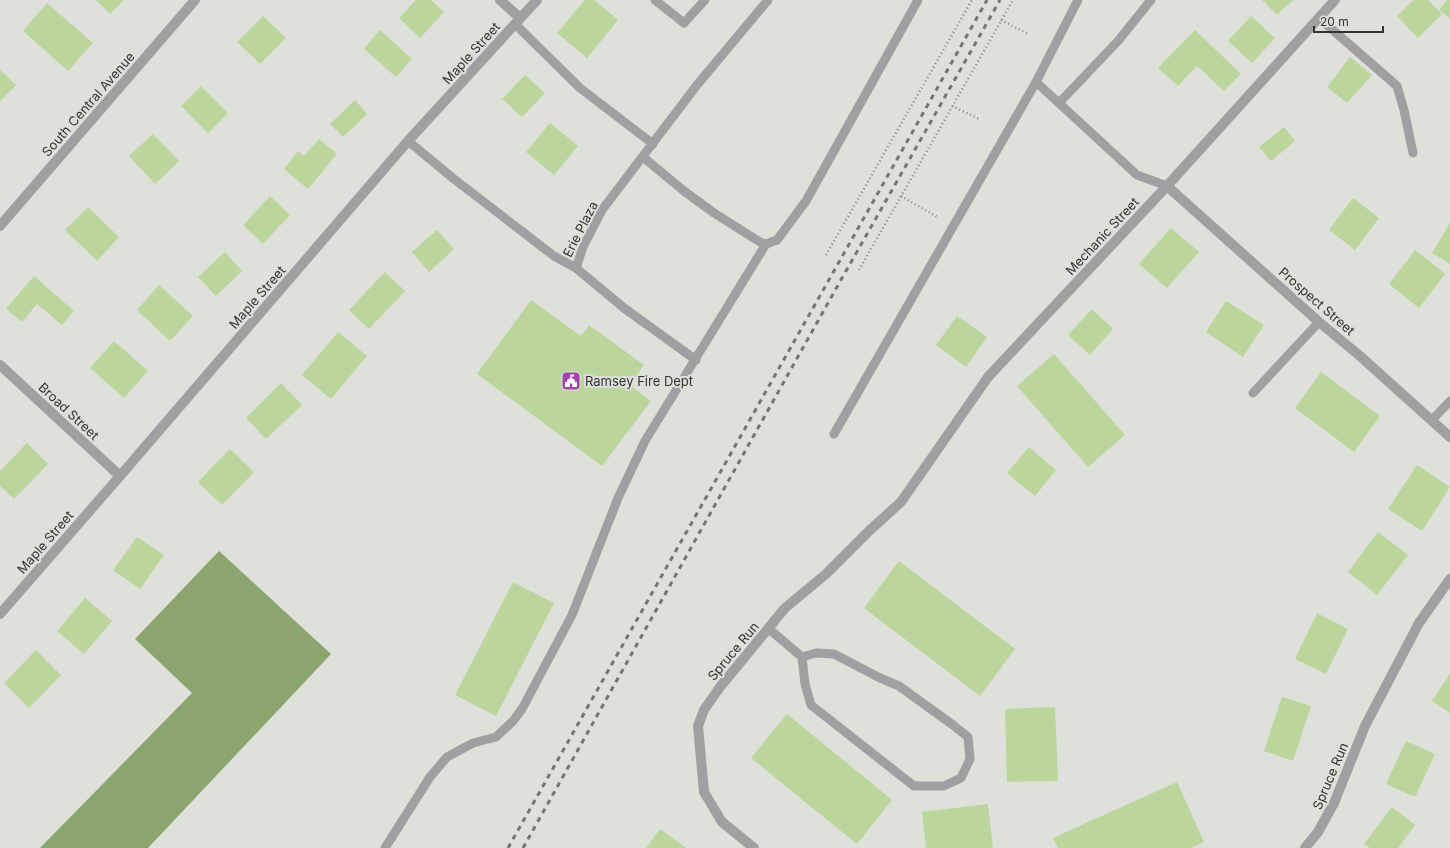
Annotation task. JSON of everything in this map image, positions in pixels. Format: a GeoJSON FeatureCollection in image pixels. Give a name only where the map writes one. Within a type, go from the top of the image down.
{"type":"FeatureCollection","features":[{"type":"Feature","properties":{"kind":"street","name":"South Central Avenue"},"geometry":{"type":"LineString","coordinates":[[0,226],[195,0]]}},
{"type":"Feature","properties":{"kind":"street"},"geometry":{"type":"LineString","coordinates":[[500,0],[518,21]]}},
{"type":"Feature","properties":{"kind":"street","name":"Maple Street"},"geometry":{"type":"LineString","coordinates":[[0,614],[408,141],[537,0]]}},
{"type":"Feature","properties":{"kind":"street","name":"Mechanic Street"},"geometry":{"type":"LineString","coordinates":[[901,502],[988,377],[1167,186],[1335,0]]}},
{"type":"Feature","properties":{"kind":"street","name":"Prospect Street"},"geometry":{"type":"LineString","coordinates":[[1167,186],[1450,437]]}},
{"type":"Feature","properties":{"kind":"street","name":"Broad Street"},"geometry":{"type":"LineString","coordinates":[[0,365],[120,476]]}},
{"type":"Feature","properties":{"kind":"street","name":"Spruce Run"},"geometry":{"type":"LineString","coordinates":[[754,848],[722,822],[704,792],[698,726],[704,710],[720,687],[785,608],[826,574],[901,502]]}},
{"type":"Feature","properties":{"kind":"street","name":"Spruce Run"},"geometry":{"type":"LineString","coordinates":[[1305,848],[1318,832],[1334,803],[1365,726],[1374,712],[1420,623],[1450,579]]}},
{"type":"Feature","properties":{"kind":"lane"},"geometry":{"type":"LineString","coordinates":[[655,0],[684,23],[705,0]]}},
{"type":"Feature","properties":{"kind":"lane","name":"Erie Plaza"},"geometry":{"type":"LineString","coordinates":[[408,141],[454,179],[554,256],[576,268],[583,247],[602,210],[697,85],[768,0]]}},
{"type":"Feature","properties":{"kind":"lane"},"geometry":{"type":"LineString","coordinates":[[385,848],[430,777],[447,757],[473,743],[496,737],[513,721],[522,709],[572,615],[618,498],[645,441],[766,244],[777,240],[806,201],[918,0]]}},
{"type":"Feature","properties":{"kind":"lane"},"geometry":{"type":"LineString","coordinates":[[834,434],[1036,82],[1078,0]]}},
{"type":"Feature","properties":{"kind":"lane"},"geometry":{"type":"LineString","coordinates":[[1059,103],[1118,41],[1151,0]]}},
{"type":"Feature","properties":{"kind":"lane"},"geometry":{"type":"LineString","coordinates":[[1319,18],[1397,86],[1414,153]]}},
{"type":"Feature","properties":{"kind":"lane"},"geometry":{"type":"LineString","coordinates":[[518,21],[580,88],[653,144]]}},
{"type":"Feature","properties":{"kind":"lane"},"geometry":{"type":"LineString","coordinates":[[1036,82],[1137,175],[1167,186]]}},
{"type":"Feature","properties":{"kind":"lane"},"geometry":{"type":"LineString","coordinates":[[643,157],[684,191],[714,213],[760,242],[766,244]]}},
{"type":"Feature","properties":{"kind":"lane"},"geometry":{"type":"LineString","coordinates":[[576,268],[624,308],[696,360]]}},
{"type":"Feature","properties":{"kind":"lane"},"geometry":{"type":"LineString","coordinates":[[1253,393],[1319,322]]}},
{"type":"Feature","properties":{"kind":"lane"},"geometry":{"type":"LineString","coordinates":[[1432,420],[1450,401]]}},
{"type":"Feature","properties":{"kind":"lane"},"geometry":{"type":"LineString","coordinates":[[768,629],[802,657],[805,684],[811,705],[914,786],[944,786],[961,778],[970,759],[968,737],[954,725],[899,686],[880,678],[834,654],[816,653],[802,657]]}},
{"type":"Feature","properties":{"kind":"path"},"geometry":{"type":"LineString","coordinates":[[826,255],[972,0]]}},
{"type":"Feature","properties":{"kind":"path"},"geometry":{"type":"LineString","coordinates":[[859,270],[1013,0]]}},
{"type":"Feature","properties":{"kind":"path"},"geometry":{"type":"LineString","coordinates":[[1001,20],[1028,34]]}},
{"type":"Feature","properties":{"kind":"path"},"geometry":{"type":"LineString","coordinates":[[952,106],[979,120]]}},
{"type":"Feature","properties":{"kind":"path"},"geometry":{"type":"LineString","coordinates":[[901,196],[954,226]]}},
{"type":"Feature","properties":{"kind":"green space"},"geometry":{"type":"Polygon","coordinates":[[[219,551],[331,654],[148,848],[40,848],[192,693],[135,639],[219,551]]]}},
{"type":"Feature","properties":{"kind":"building"},"geometry":{"type":"Polygon","coordinates":[[[96,0],[124,0],[110,14],[96,0]]]}},
{"type":"Feature","properties":{"kind":"building"},"geometry":{"type":"Polygon","coordinates":[[[416,0],[431,0],[444,12],[420,38],[399,18],[416,0]]]}},
{"type":"Feature","properties":{"kind":"building"},"geometry":{"type":"Polygon","coordinates":[[[585,0],[594,0],[618,20],[587,58],[557,33],[585,0]]]}},
{"type":"Feature","properties":{"kind":"building"},"geometry":{"type":"Polygon","coordinates":[[[1262,0],[1293,0],[1277,15],[1262,0]]]}},
{"type":"Feature","properties":{"kind":"building"},"geometry":{"type":"Polygon","coordinates":[[[1413,0],[1428,0],[1442,14],[1418,38],[1397,16],[1413,0]]]}},
{"type":"Feature","properties":{"kind":"building"},"geometry":{"type":"Polygon","coordinates":[[[1447,0],[1450,0],[1450,18],[1439,10],[1447,0]]]}},
{"type":"Feature","properties":{"kind":"building"},"geometry":{"type":"Polygon","coordinates":[[[47,3],[93,43],[68,71],[23,31],[47,3]]]}},
{"type":"Feature","properties":{"kind":"building"},"geometry":{"type":"Polygon","coordinates":[[[263,16],[286,38],[260,64],[237,42],[263,16]]]}},
{"type":"Feature","properties":{"kind":"building"},"geometry":{"type":"Polygon","coordinates":[[[1251,16],[1275,38],[1252,63],[1228,41],[1251,16]]]}},
{"type":"Feature","properties":{"kind":"building"},"geometry":{"type":"Polygon","coordinates":[[[380,30],[412,59],[396,77],[364,49],[380,30]]]}},
{"type":"Feature","properties":{"kind":"building"},"geometry":{"type":"Polygon","coordinates":[[[1195,30],[1241,74],[1224,91],[1197,66],[1178,86],[1158,68],[1195,30]]]}},
{"type":"Feature","properties":{"kind":"building"},"geometry":{"type":"Polygon","coordinates":[[[1350,57],[1372,75],[1347,103],[1327,87],[1350,57]]]}},
{"type":"Feature","properties":{"kind":"building"},"geometry":{"type":"Polygon","coordinates":[[[0,70],[16,85],[0,101],[0,70]]]}},
{"type":"Feature","properties":{"kind":"building"},"geometry":{"type":"Polygon","coordinates":[[[525,75],[545,93],[522,117],[502,99],[525,75]]]}},
{"type":"Feature","properties":{"kind":"building"},"geometry":{"type":"Polygon","coordinates":[[[201,86],[228,113],[208,133],[181,106],[201,86]]]}},
{"type":"Feature","properties":{"kind":"building"},"geometry":{"type":"Polygon","coordinates":[[[355,100],[367,114],[343,137],[330,124],[355,100]]]}},
{"type":"Feature","properties":{"kind":"building"},"geometry":{"type":"Polygon","coordinates":[[[550,123],[578,146],[554,175],[526,152],[550,123]]]}},
{"type":"Feature","properties":{"kind":"building"},"geometry":{"type":"Polygon","coordinates":[[[1284,127],[1295,141],[1271,161],[1259,147],[1284,127]]]}},
{"type":"Feature","properties":{"kind":"building"},"geometry":{"type":"Polygon","coordinates":[[[153,134],[179,161],[155,184],[129,156],[153,134]]]}},
{"type":"Feature","properties":{"kind":"building"},"geometry":{"type":"Polygon","coordinates":[[[319,139],[337,154],[308,189],[284,169],[298,151],[304,156],[319,139]]]}},
{"type":"Feature","properties":{"kind":"building"},"geometry":{"type":"Polygon","coordinates":[[[270,196],[290,215],[263,244],[243,225],[270,196]]]}},
{"type":"Feature","properties":{"kind":"building"},"geometry":{"type":"Polygon","coordinates":[[[1353,198],[1379,218],[1355,250],[1329,230],[1353,198]]]}},
{"type":"Feature","properties":{"kind":"building"},"geometry":{"type":"Polygon","coordinates":[[[88,207],[119,237],[97,261],[65,230],[88,207]]]}},
{"type":"Feature","properties":{"kind":"building"},"geometry":{"type":"Polygon","coordinates":[[[1450,223],[1450,264],[1432,253],[1450,223]]]}},
{"type":"Feature","properties":{"kind":"building"},"geometry":{"type":"Polygon","coordinates":[[[1171,228],[1199,252],[1167,288],[1139,264],[1171,228]]]}},
{"type":"Feature","properties":{"kind":"building"},"geometry":{"type":"Polygon","coordinates":[[[437,230],[454,249],[429,272],[412,252],[437,230]]]}},
{"type":"Feature","properties":{"kind":"building"},"geometry":{"type":"Polygon","coordinates":[[[1415,250],[1445,274],[1419,308],[1389,284],[1415,250]]]}},
{"type":"Feature","properties":{"kind":"building"},"geometry":{"type":"Polygon","coordinates":[[[225,252],[242,271],[216,296],[198,277],[225,252]]]}},
{"type":"Feature","properties":{"kind":"building"},"geometry":{"type":"Polygon","coordinates":[[[385,272],[405,291],[369,329],[349,310],[385,272]]]}},
{"type":"Feature","properties":{"kind":"building"},"geometry":{"type":"Polygon","coordinates":[[[34,276],[74,311],[62,325],[37,304],[22,322],[6,309],[34,276]]]}},
{"type":"Feature","properties":{"kind":"building"},"geometry":{"type":"Polygon","coordinates":[[[159,285],[193,316],[170,341],[137,310],[159,285]]]}},
{"type":"Feature","properties":{"kind":"building"},"geometry":{"type":"Polygon","coordinates":[[[531,300],[581,336],[589,325],[644,365],[630,385],[651,401],[602,466],[477,374],[531,300]]]}},
{"type":"Feature","properties":{"kind":"building"},"geometry":{"type":"Polygon","coordinates":[[[1226,301],[1264,325],[1243,357],[1206,332],[1226,301]]]}},
{"type":"Feature","properties":{"kind":"building"},"geometry":{"type":"Polygon","coordinates":[[[1092,309],[1113,329],[1090,355],[1068,335],[1092,309]]]}},
{"type":"Feature","properties":{"kind":"building"},"geometry":{"type":"Polygon","coordinates":[[[957,316],[987,337],[966,367],[936,345],[957,316]]]}},
{"type":"Feature","properties":{"kind":"building"},"geometry":{"type":"Polygon","coordinates":[[[338,332],[367,356],[331,399],[302,375],[338,332]]]}},
{"type":"Feature","properties":{"kind":"building"},"geometry":{"type":"Polygon","coordinates":[[[114,341],[148,371],[124,398],[90,368],[114,341]]]}},
{"type":"Feature","properties":{"kind":"building"},"geometry":{"type":"Polygon","coordinates":[[[1054,354],[1125,435],[1088,467],[1017,386],[1054,354]]]}},
{"type":"Feature","properties":{"kind":"building"},"geometry":{"type":"Polygon","coordinates":[[[1321,372],[1380,416],[1354,452],[1295,408],[1321,372]]]}},
{"type":"Feature","properties":{"kind":"building"},"geometry":{"type":"Polygon","coordinates":[[[281,383],[302,405],[266,439],[246,418],[281,383]]]}},
{"type":"Feature","properties":{"kind":"building"},"geometry":{"type":"Polygon","coordinates":[[[27,443],[48,464],[14,499],[0,486],[0,471],[27,443]]]}},
{"type":"Feature","properties":{"kind":"building"},"geometry":{"type":"Polygon","coordinates":[[[1029,447],[1056,470],[1035,496],[1007,473],[1029,447]]]}},
{"type":"Feature","properties":{"kind":"building"},"geometry":{"type":"Polygon","coordinates":[[[230,449],[254,472],[222,505],[198,482],[230,449]]]}},
{"type":"Feature","properties":{"kind":"building"},"geometry":{"type":"Polygon","coordinates":[[[1417,465],[1450,487],[1422,531],[1388,509],[1417,465]]]}},
{"type":"Feature","properties":{"kind":"building"},"geometry":{"type":"Polygon","coordinates":[[[1378,532],[1408,555],[1377,595],[1348,572],[1378,532]]]}},
{"type":"Feature","properties":{"kind":"building"},"geometry":{"type":"Polygon","coordinates":[[[137,537],[164,555],[140,589],[113,570],[137,537]]]}},
{"type":"Feature","properties":{"kind":"building"},"geometry":{"type":"Polygon","coordinates":[[[899,561],[1015,649],[980,696],[864,608],[899,561]]]}},
{"type":"Feature","properties":{"kind":"building"},"geometry":{"type":"Polygon","coordinates":[[[513,582],[554,603],[496,716],[455,695],[513,582]]]}},
{"type":"Feature","properties":{"kind":"building"},"geometry":{"type":"Polygon","coordinates":[[[85,598],[112,621],[84,654],[57,631],[85,598]]]}},
{"type":"Feature","properties":{"kind":"building"},"geometry":{"type":"Polygon","coordinates":[[[1317,613],[1348,629],[1326,674],[1295,659],[1317,613]]]}},
{"type":"Feature","properties":{"kind":"building"},"geometry":{"type":"Polygon","coordinates":[[[36,650],[61,675],[29,708],[4,683],[36,650]]]}},
{"type":"Feature","properties":{"kind":"building"},"geometry":{"type":"Polygon","coordinates":[[[1450,674],[1450,713],[1432,701],[1450,674]]]}},
{"type":"Feature","properties":{"kind":"building"},"geometry":{"type":"Polygon","coordinates":[[[1282,697],[1311,706],[1293,761],[1264,751],[1282,697]]]}},
{"type":"Feature","properties":{"kind":"building"},"geometry":{"type":"Polygon","coordinates":[[[1055,707],[1058,781],[1007,782],[1005,709],[1055,707]]]}},
{"type":"Feature","properties":{"kind":"building"},"geometry":{"type":"Polygon","coordinates":[[[787,714],[892,800],[857,844],[751,758],[787,714]]]}},
{"type":"Feature","properties":{"kind":"building"},"geometry":{"type":"Polygon","coordinates":[[[1406,741],[1435,754],[1415,797],[1386,784],[1406,741]]]}},
{"type":"Feature","properties":{"kind":"building"},"geometry":{"type":"Polygon","coordinates":[[[1177,782],[1204,842],[1191,848],[1058,848],[1053,838],[1177,782]]]}},
{"type":"Feature","properties":{"kind":"building"},"geometry":{"type":"Polygon","coordinates":[[[988,804],[993,848],[926,848],[922,812],[988,804]]]}},
{"type":"Feature","properties":{"kind":"building"},"geometry":{"type":"Polygon","coordinates":[[[1392,807],[1415,825],[1398,848],[1370,848],[1364,844],[1392,807]]]}},
{"type":"Feature","properties":{"kind":"building"},"geometry":{"type":"Polygon","coordinates":[[[660,829],[686,848],[646,848],[660,829]]]}},
{"type":"Feature","properties":{"kind":"railway"},"geometry":{"type":"LineString","coordinates":[[508,848],[987,0]]}},
{"type":"Feature","properties":{"kind":"railway"},"geometry":{"type":"LineString","coordinates":[[523,848],[842,278],[1000,0]]}},
{"type":"Feature","properties":{"kind":"place","name":"Ramsey Fire Dept"},"geometry":{"type":"Point","coordinates":[571,381]}}]}
